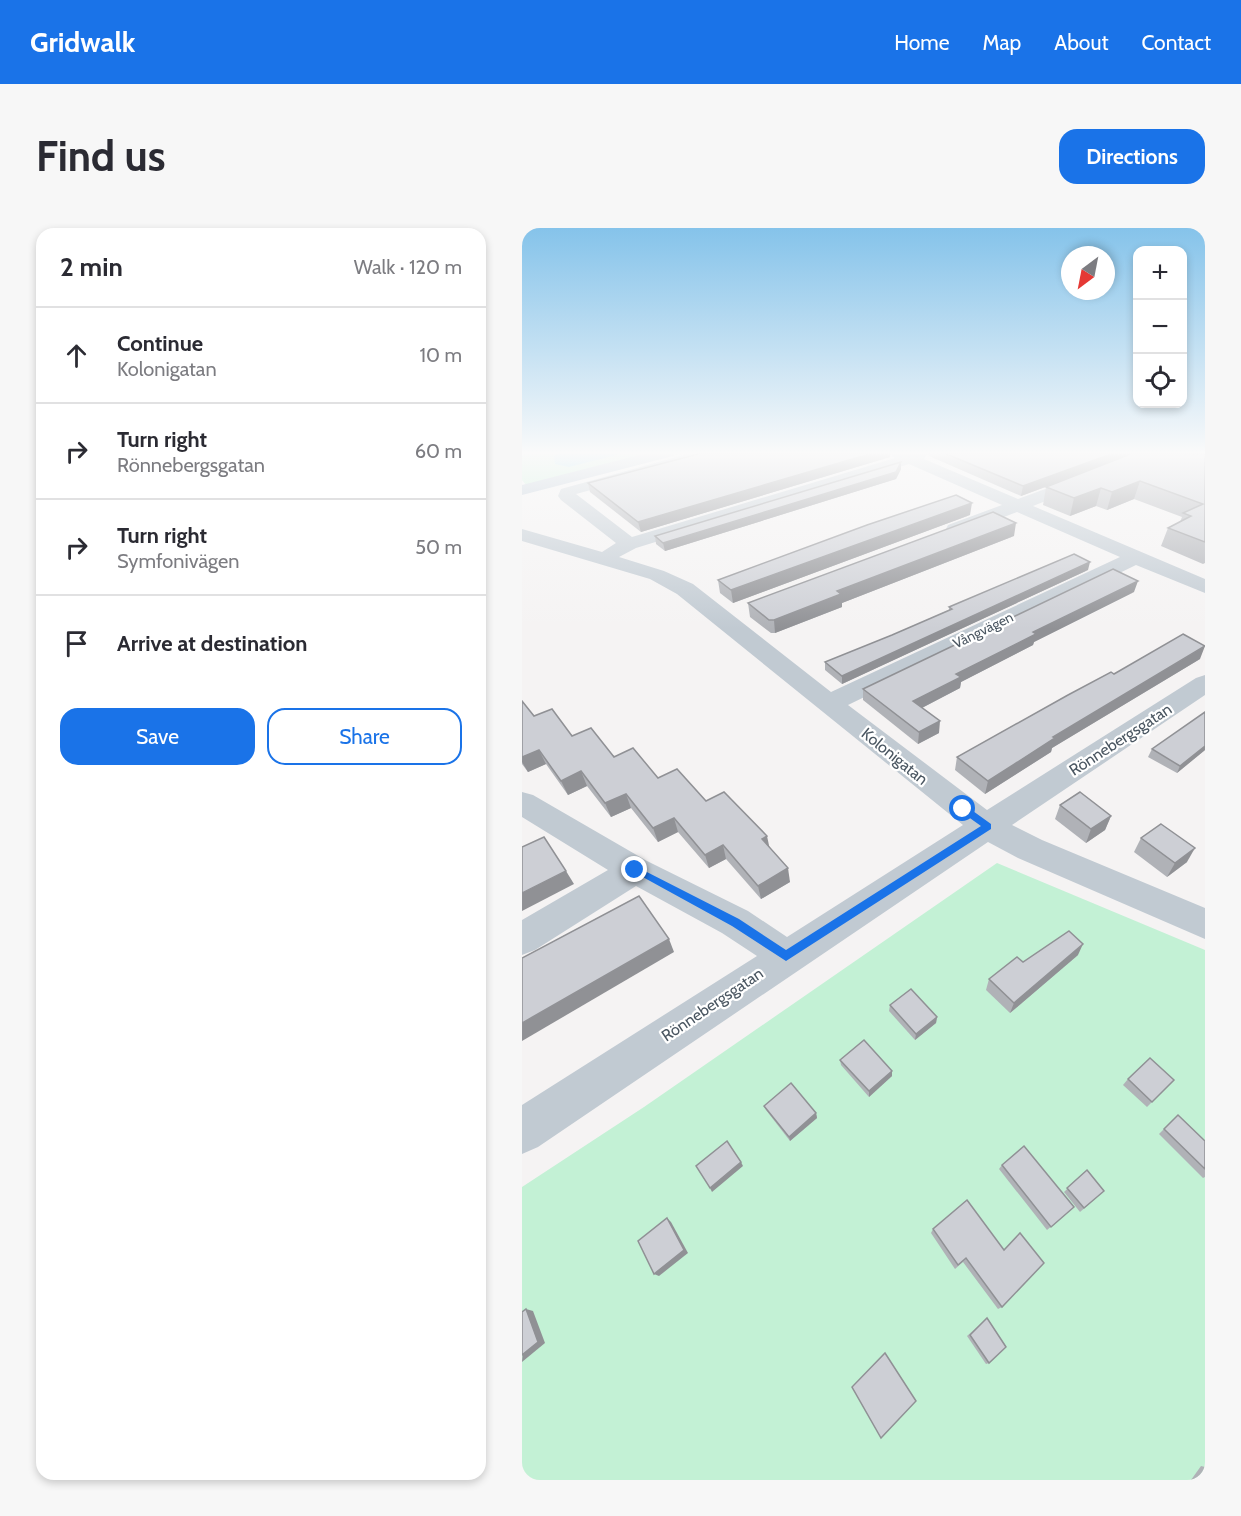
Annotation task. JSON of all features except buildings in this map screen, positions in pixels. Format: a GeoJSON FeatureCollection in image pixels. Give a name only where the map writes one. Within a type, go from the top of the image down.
{"type":"FeatureCollection","features":[{"type":"Feature","properties":{"kind":"street"},"geometry":{"type":"LineString","coordinates":[[587,511],[629,543]]}},
{"type":"Feature","properties":{"kind":"street"},"geometry":{"type":"LineString","coordinates":[[605,558],[629,543],[730,511]]}},
{"type":"Feature","properties":{"kind":"street"},"geometry":{"type":"LineString","coordinates":[[942,534],[1001,511]]}},
{"type":"Feature","properties":{"kind":"street"},"geometry":{"type":"LineString","coordinates":[[1033,511],[1205,587]]}},
{"type":"Feature","properties":{"kind":"street","name":"Kolonigatan"},"geometry":{"type":"LineString","coordinates":[[525,536],[657,575],[734,613],[830,703],[988,827],[1030,849],[1205,924]]}},
{"type":"Feature","properties":{"kind":"street","name":"Vångvägen"},"geometry":{"type":"LineString","coordinates":[[830,703],[1136,557]]}},
{"type":"Feature","properties":{"kind":"street","name":"Rönnebergsgatan"},"geometry":{"type":"LineString","coordinates":[[522,1131],[1205,683]]}},
{"type":"Feature","properties":{"kind":"street"},"geometry":{"type":"LineString","coordinates":[[522,804],[635,870],[735,922],[786,956]]}},
{"type":"Feature","properties":{"kind":"street"},"geometry":{"type":"LineString","coordinates":[[522,939],[635,870]]}},
{"type":"Feature","properties":{"kind":"green space"},"geometry":{"type":"Polygon","coordinates":[[[997,863],[1205,950],[1205,1480],[522,1480],[522,1187],[644,1107],[997,863]]]}},
{"type":"Feature","properties":{"kind":"route"},"geometry":{"type":"LineString","coordinates":[[635,870],[735,922],[786,956],[988,827],[963,809]]}}]}
